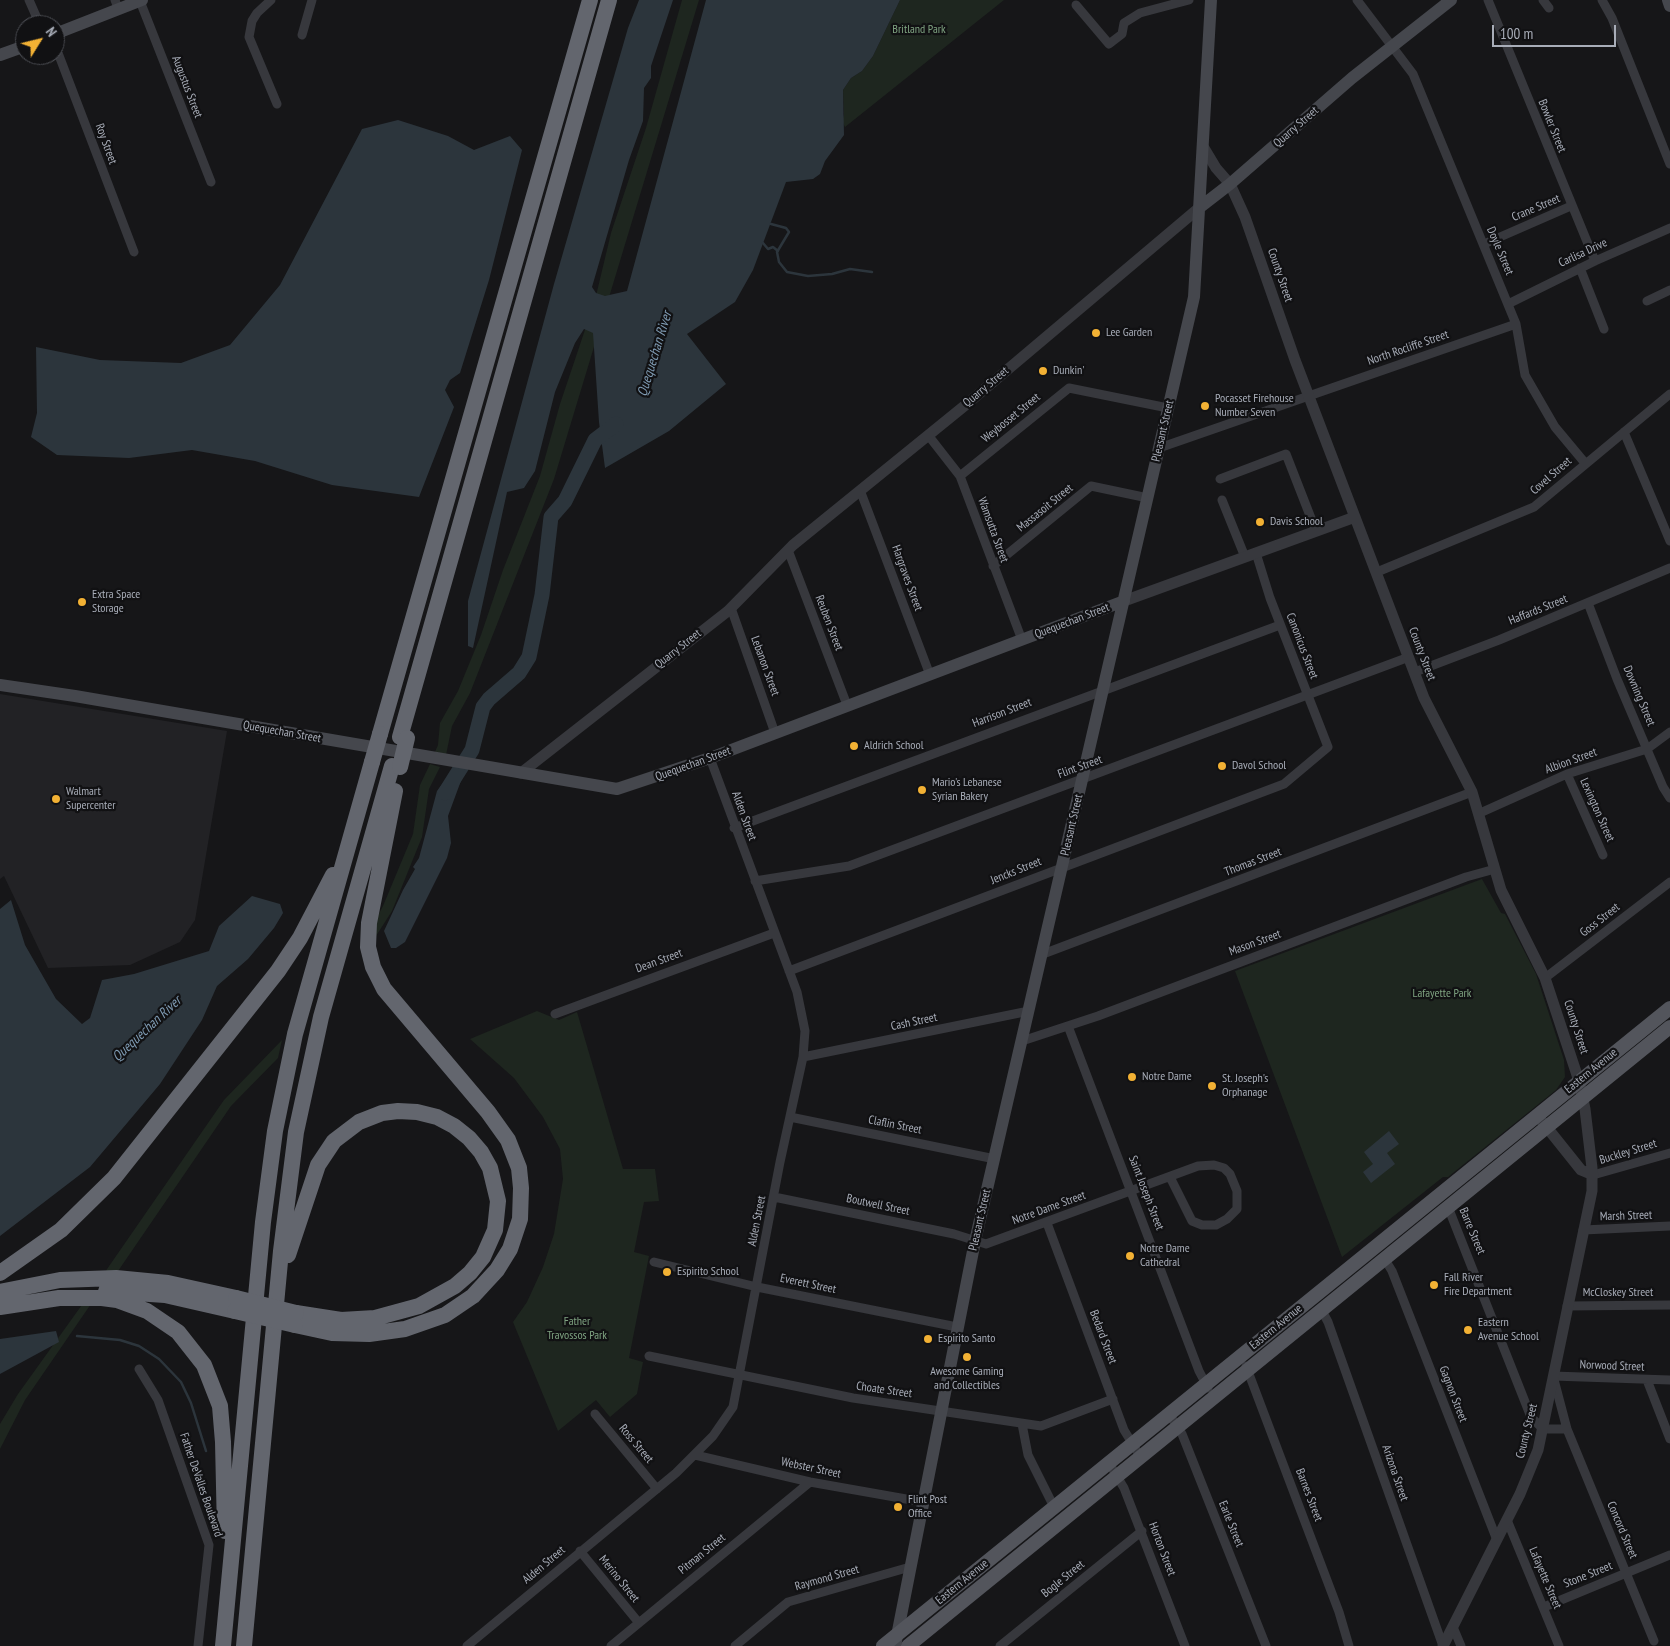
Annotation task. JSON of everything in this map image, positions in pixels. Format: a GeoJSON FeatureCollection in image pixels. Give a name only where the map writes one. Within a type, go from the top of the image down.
{"type":"FeatureCollection","features":[{"type":"Feature","properties":{"kind":"highway"},"geometry":{"type":"LineString","coordinates":[[223,1646],[270,1169],[280,1101],[293,1044],[350,840],[590,0]]}},
{"type":"Feature","properties":{"kind":"highway"},"geometry":{"type":"LineString","coordinates":[[244,1646],[277,1293],[296,1132],[321,1017],[396,766],[423,660],[609,0]]}},
{"type":"Feature","properties":{"kind":"highway"},"geometry":{"type":"LineString","coordinates":[[3,1301],[168,1283],[235,1304],[295,1319],[332,1333],[368,1334],[405,1329],[445,1314],[473,1296],[497,1270],[510,1249],[520,1219],[522,1198],[519,1168],[508,1140],[488,1112],[384,989],[370,956],[368,933],[396,766]]}},
{"type":"Feature","properties":{"kind":"highway"},"geometry":{"type":"LineString","coordinates":[[0,1273],[61,1230],[98,1195],[244,1016],[300,938],[350,840]]}},
{"type":"Feature","properties":{"kind":"highway"},"geometry":{"type":"LineString","coordinates":[[277,1293],[314,1174],[325,1152],[346,1131],[374,1116],[408,1111],[437,1117],[454,1126],[469,1138],[490,1168],[498,1201],[497,1220],[492,1240],[483,1257],[470,1273],[455,1286],[428,1302],[387,1316],[341,1320],[295,1319]]}},
{"type":"Feature","properties":{"kind":"highway"},"geometry":{"type":"LineString","coordinates":[[3,1301],[44,1282],[100,1289],[163,1321],[190,1345],[212,1380],[220,1406],[226,1619]]}},
{"type":"Feature","properties":{"kind":"main road"},"geometry":{"type":"LineString","coordinates":[[65,29],[116,4],[141,0]]}},
{"type":"Feature","properties":{"kind":"main road","name":"Pleasant Street"},"geometry":{"type":"LineString","coordinates":[[896,1640],[940,1410],[975,1241],[1030,1012],[1194,296],[1204,148],[1210,0]]}},
{"type":"Feature","properties":{"kind":"main road","name":"Quarry Street"},"geometry":{"type":"LineString","coordinates":[[1199,208],[1230,184],[1352,78],[1451,0]]}},
{"type":"Feature","properties":{"kind":"main road"},"geometry":{"type":"LineString","coordinates":[[1668,0],[1670,6]]}},
{"type":"Feature","properties":{"kind":"main road"},"geometry":{"type":"LineString","coordinates":[[0,55],[15,50]]}},
{"type":"Feature","properties":{"kind":"main road","name":"Quequechan Street"},"geometry":{"type":"LineString","coordinates":[[0,685],[617,789],[710,758],[1124,602]]}},
{"type":"Feature","properties":{"kind":"main road","name":"Eastern Avenue"},"geometry":{"type":"LineString","coordinates":[[883,1646],[896,1640],[1109,1462],[1670,1008]]}},
{"type":"Feature","properties":{"kind":"main road","name":"Eastern Avenue"},"geometry":{"type":"LineString","coordinates":[[908,1646],[1117,1474],[1670,1027]]}},
{"type":"Feature","properties":{"kind":"street"},"geometry":{"type":"LineString","coordinates":[[28,0],[35,15]]}},
{"type":"Feature","properties":{"kind":"street","name":"Augustus Street"},"geometry":{"type":"LineString","coordinates":[[141,0],[210,182]]}},
{"type":"Feature","properties":{"kind":"street"},"geometry":{"type":"LineString","coordinates":[[271,0],[257,13],[252,21],[249,38],[277,104]]}},
{"type":"Feature","properties":{"kind":"street"},"geometry":{"type":"LineString","coordinates":[[1076,5],[1109,44],[1122,34],[1124,23],[1140,12],[1189,0]]}},
{"type":"Feature","properties":{"kind":"street","name":"Doyle Street"},"geometry":{"type":"LineString","coordinates":[[1357,0],[1413,74],[1516,324],[1525,374],[1555,427],[1585,463]]}},
{"type":"Feature","properties":{"kind":"street","name":"Bowler Street"},"geometry":{"type":"LineString","coordinates":[[1488,0],[1595,261]]}},
{"type":"Feature","properties":{"kind":"street"},"geometry":{"type":"LineString","coordinates":[[1602,0],[1612,18],[1670,164]]}},
{"type":"Feature","properties":{"kind":"street"},"geometry":{"type":"LineString","coordinates":[[302,36],[308,1]]}},
{"type":"Feature","properties":{"kind":"street","name":"Roy Street"},"geometry":{"type":"LineString","coordinates":[[63,65],[134,252]]}},
{"type":"Feature","properties":{"kind":"street","name":"County Street"},"geometry":{"type":"LineString","coordinates":[[1204,148],[1216,168],[1230,184],[1245,217],[1308,395],[1409,657],[1432,714],[1472,792],[1480,813],[1504,897],[1545,978],[1583,1097],[1593,1176],[1590,1200],[1543,1429],[1531,1470],[1443,1646]]}},
{"type":"Feature","properties":{"kind":"street","name":"Crane Street"},"geometry":{"type":"LineString","coordinates":[[1484,244],[1571,206]]}},
{"type":"Feature","properties":{"kind":"street","name":"Quarry Street"},"geometry":{"type":"LineString","coordinates":[[520,773],[730,608],[788,550],[1199,208]]}},
{"type":"Feature","properties":{"kind":"street","name":"Carlisa Drive"},"geometry":{"type":"LineString","coordinates":[[1508,304],[1580,268],[1670,228]]}},
{"type":"Feature","properties":{"kind":"street"},"geometry":{"type":"LineString","coordinates":[[1580,268],[1604,329]]}},
{"type":"Feature","properties":{"kind":"street"},"geometry":{"type":"LineString","coordinates":[[1647,301],[1670,290]]}},
{"type":"Feature","properties":{"kind":"street","name":"North Rocliffe Street"},"geometry":{"type":"LineString","coordinates":[[1159,448],[1516,324]]}},
{"type":"Feature","properties":{"kind":"street","name":"Weybosset Street"},"geometry":{"type":"LineString","coordinates":[[960,476],[1069,388],[1168,408]]}},
{"type":"Feature","properties":{"kind":"street","name":"Covel Street"},"geometry":{"type":"LineString","coordinates":[[1376,572],[1534,507],[1670,394]]}},
{"type":"Feature","properties":{"kind":"street"},"geometry":{"type":"LineString","coordinates":[[1624,432],[1670,541]]}},
{"type":"Feature","properties":{"kind":"street","name":"Wamsutta Street"},"geometry":{"type":"LineString","coordinates":[[928,435],[960,476],[1022,640]]}},
{"type":"Feature","properties":{"kind":"street"},"geometry":{"type":"LineString","coordinates":[[1220,479],[1286,454],[1316,531]]}},
{"type":"Feature","properties":{"kind":"street","name":"Massasoit Street"},"geometry":{"type":"LineString","coordinates":[[993,566],[1091,486],[1148,498]]}},
{"type":"Feature","properties":{"kind":"street","name":"Hargraves Street"},"geometry":{"type":"LineString","coordinates":[[860,490],[930,675]]}},
{"type":"Feature","properties":{"kind":"street","name":"Canonicus Street"},"geometry":{"type":"LineString","coordinates":[[1222,500],[1250,555],[1328,747]]}},
{"type":"Feature","properties":{"kind":"street","name":"Quequechan Street"},"geometry":{"type":"LineString","coordinates":[[1124,602],[1355,516]]}},
{"type":"Feature","properties":{"kind":"street","name":"Reuben Street"},"geometry":{"type":"LineString","coordinates":[[788,550],[847,706]]}},
{"type":"Feature","properties":{"kind":"street","name":"Haffards Street"},"geometry":{"type":"LineString","coordinates":[[1415,672],[1670,568]]}},
{"type":"Feature","properties":{"kind":"street","name":"Downing Street"},"geometry":{"type":"LineString","coordinates":[[1588,603],[1647,749],[1670,798]]}},
{"type":"Feature","properties":{"kind":"street","name":"Lebanon Street"},"geometry":{"type":"LineString","coordinates":[[730,608],[775,733]]}},
{"type":"Feature","properties":{"kind":"street","name":"Harrison Street"},"geometry":{"type":"LineString","coordinates":[[734,828],[1104,688],[1280,625]]}},
{"type":"Feature","properties":{"kind":"street","name":"Flint Street"},"geometry":{"type":"LineString","coordinates":[[755,880],[849,866],[1409,657]]}},
{"type":"Feature","properties":{"kind":"street","name":"Albion Street"},"geometry":{"type":"LineString","coordinates":[[1480,813],[1568,774],[1647,749],[1670,732]]}},
{"type":"Feature","properties":{"kind":"street","name":"Jencks Street"},"geometry":{"type":"LineString","coordinates":[[788,971],[1284,784],[1328,747]]}},
{"type":"Feature","properties":{"kind":"street","name":"Alden Street"},"geometry":{"type":"LineString","coordinates":[[467,1646],[657,1489],[695,1455],[728,1416],[735,1398],[806,1037],[804,1019],[788,971],[734,828],[710,758]]}},
{"type":"Feature","properties":{"kind":"street","name":"Lexington Street"},"geometry":{"type":"LineString","coordinates":[[1568,774],[1603,855]]}},
{"type":"Feature","properties":{"kind":"street","name":"Thomas Street"},"geometry":{"type":"LineString","coordinates":[[1043,954],[1472,792]]}},
{"type":"Feature","properties":{"kind":"street","name":"Mason Street"},"geometry":{"type":"LineString","coordinates":[[1022,1041],[1068,1026],[1466,876],[1495,869]]}},
{"type":"Feature","properties":{"kind":"street","name":"Goss Street"},"geometry":{"type":"LineString","coordinates":[[1545,978],[1670,882]]}},
{"type":"Feature","properties":{"kind":"street","name":"Dean Street"},"geometry":{"type":"LineString","coordinates":[[555,1014],[774,933]]}},
{"type":"Feature","properties":{"kind":"street","name":"Cash Street"},"geometry":{"type":"LineString","coordinates":[[803,1057],[1030,1012]]}},
{"type":"Feature","properties":{"kind":"street","name":"Saint Joseph Street"},"geometry":{"type":"LineString","coordinates":[[1068,1026],[1206,1384],[1214,1396]]}},
{"type":"Feature","properties":{"kind":"street"},"geometry":{"type":"LineString","coordinates":[[1537,1115],[1584,1172],[1593,1176]]}},
{"type":"Feature","properties":{"kind":"street","name":"Claflin Street"},"geometry":{"type":"LineString","coordinates":[[790,1117],[995,1159]]}},
{"type":"Feature","properties":{"kind":"street","name":"Buckley Street"},"geometry":{"type":"LineString","coordinates":[[1593,1176],[1670,1153]]}},
{"type":"Feature","properties":{"kind":"street"},"geometry":{"type":"LineString","coordinates":[[1214,1165],[1224,1168],[1230,1174],[1237,1191],[1237,1209],[1228,1219],[1216,1225],[1202,1225],[1192,1221],[1170,1177],[1198,1166],[1214,1165]]}},
{"type":"Feature","properties":{"kind":"street","name":"Notre Dame Street"},"geometry":{"type":"LineString","coordinates":[[975,1241],[986,1244],[1170,1177]]}},
{"type":"Feature","properties":{"kind":"street","name":"Boutwell Street"},"geometry":{"type":"LineString","coordinates":[[774,1197],[954,1234],[975,1241]]}},
{"type":"Feature","properties":{"kind":"street","name":"Barre Street"},"geometry":{"type":"LineString","coordinates":[[1448,1207],[1530,1413],[1536,1424],[1543,1429]]}},
{"type":"Feature","properties":{"kind":"street","name":"Bedard Street"},"geometry":{"type":"LineString","coordinates":[[1046,1223],[1131,1445],[1140,1456]]}},
{"type":"Feature","properties":{"kind":"street","name":"Marsh Street"},"geometry":{"type":"LineString","coordinates":[[1583,1230],[1670,1226]]}},
{"type":"Feature","properties":{"kind":"street","name":"Gagnon Street"},"geometry":{"type":"LineString","coordinates":[[1384,1258],[1392,1271],[1497,1540]]}},
{"type":"Feature","properties":{"kind":"street","name":"Everett Street"},"geometry":{"type":"LineString","coordinates":[[654,1262],[757,1287],[957,1327]]}},
{"type":"Feature","properties":{"kind":"street","name":"McCloskey Street"},"geometry":{"type":"LineString","coordinates":[[1567,1306],[1670,1305]]}},
{"type":"Feature","properties":{"kind":"street","name":"Arizona Street"},"geometry":{"type":"LineString","coordinates":[[1321,1309],[1328,1322],[1443,1646]]}},
{"type":"Feature","properties":{"kind":"street","name":"Barnes Street"},"geometry":{"type":"LineString","coordinates":[[1242,1354],[1339,1612],[1349,1646]]}},
{"type":"Feature","properties":{"kind":"street","name":"Choate Street"},"geometry":{"type":"LineString","coordinates":[[650,1356],[853,1398],[1041,1426],[1113,1399]]}},
{"type":"Feature","properties":{"kind":"street","name":"Father DeValles Boulevard"},"geometry":{"type":"LineString","coordinates":[[139,1370],[158,1400],[209,1545],[198,1646]]}},
{"type":"Feature","properties":{"kind":"street","name":"Norwood Street"},"geometry":{"type":"LineString","coordinates":[[1553,1376],[1670,1380]]}},
{"type":"Feature","properties":{"kind":"street","name":"Concord Street"},"geometry":{"type":"LineString","coordinates":[[1553,1376],[1567,1429],[1654,1641]]}},
{"type":"Feature","properties":{"kind":"street"},"geometry":{"type":"LineString","coordinates":[[1647,1380],[1670,1439]]}},
{"type":"Feature","properties":{"kind":"street","name":"Ross Street"},"geometry":{"type":"LineString","coordinates":[[595,1414],[657,1489]]}},
{"type":"Feature","properties":{"kind":"street","name":"Earle Street"},"geometry":{"type":"LineString","coordinates":[[1169,1414],[1177,1426],[1266,1646]]}},
{"type":"Feature","properties":{"kind":"street"},"geometry":{"type":"LineString","coordinates":[[1022,1424],[1028,1456],[1054,1507]]}},
{"type":"Feature","properties":{"kind":"street"},"geometry":{"type":"LineString","coordinates":[[1543,1429],[1567,1429]]}},
{"type":"Feature","properties":{"kind":"street","name":"Webster Street"},"geometry":{"type":"LineString","coordinates":[[695,1455],[810,1482],[923,1502]]}},
{"type":"Feature","properties":{"kind":"street","name":"Horton Street"},"geometry":{"type":"LineString","coordinates":[[1109,1462],[1117,1474],[1142,1531],[1185,1646]]}},
{"type":"Feature","properties":{"kind":"street","name":"Pitman Street"},"geometry":{"type":"LineString","coordinates":[[611,1646],[623,1642],[639,1623],[810,1482]]}},
{"type":"Feature","properties":{"kind":"street","name":"Lafayette Street"},"geometry":{"type":"LineString","coordinates":[[1507,1520],[1544,1607],[1558,1646]]}},
{"type":"Feature","properties":{"kind":"street","name":"Bogle Street"},"geometry":{"type":"LineString","coordinates":[[1000,1646],[1142,1531]]}},
{"type":"Feature","properties":{"kind":"street","name":"Merino Street"},"geometry":{"type":"LineString","coordinates":[[580,1551],[639,1623]]}},
{"type":"Feature","properties":{"kind":"street","name":"Stone Street"},"geometry":{"type":"LineString","coordinates":[[1544,1607],[1670,1555]]}},
{"type":"Feature","properties":{"kind":"street","name":"Raymond Street"},"geometry":{"type":"LineString","coordinates":[[735,1646],[788,1602],[910,1567]]}},
{"type":"Feature","properties":{"kind":"street"},"geometry":{"type":"LineString","coordinates":[[1453,1626],[1461,1646]]}},
{"type":"Feature","properties":{"kind":"shaded area"},"geometry":{"type":"Polygon","coordinates":[[[0,694],[227,731],[195,920],[180,942],[130,965],[48,968],[4,876],[0,879],[0,694]]]}},
{"type":"Feature","properties":{"kind":"green space"},"geometry":{"type":"Polygon","coordinates":[[[682,0],[699,0],[554,479],[470,693],[452,726],[446,755],[435,752],[438,745],[440,723],[458,691],[481,635],[503,570],[540,476],[560,404],[595,300],[611,233],[646,128],[682,0]]]}},
{"type":"Feature","properties":{"kind":"green space","name":"Britland Park"},"geometry":{"type":"Polygon","coordinates":[[[900,0],[1004,0],[845,127],[842,121],[844,115],[843,90],[851,78],[862,71],[873,56],[900,0]]]}},
{"type":"Feature","properties":{"kind":"green space"},"geometry":{"type":"Polygon","coordinates":[[[430,764],[440,767],[429,789],[422,837],[392,911],[369,947],[370,931],[383,906],[413,834],[420,785],[430,764]]]}},
{"type":"Feature","properties":{"kind":"green space","name":"Lafayette Park"},"geometry":{"type":"Polygon","coordinates":[[[1482,879],[1501,913],[1505,914],[1536,974],[1564,1060],[1565,1077],[1556,1090],[1448,1177],[1443,1177],[1342,1257],[1235,971],[1482,879]]]}},
{"type":"Feature","properties":{"kind":"green space","name":"Father Travossos Park"},"geometry":{"type":"Polygon","coordinates":[[[537,1011],[559,1020],[577,1012],[623,1169],[655,1169],[659,1201],[644,1202],[634,1252],[649,1256],[629,1358],[643,1362],[637,1394],[610,1417],[596,1400],[558,1431],[513,1322],[527,1302],[543,1267],[554,1234],[563,1179],[560,1149],[543,1117],[514,1078],[470,1039],[537,1011]]]}},
{"type":"Feature","properties":{"kind":"green space"},"geometry":{"type":"Polygon","coordinates":[[[282,1040],[278,1058],[231,1106],[116,1274],[105,1272],[224,1100],[282,1040]]]}},
{"type":"Feature","properties":{"kind":"green space"},"geometry":{"type":"Polygon","coordinates":[[[93,1301],[25,1400],[0,1449],[0,1424],[18,1394],[84,1302],[93,1301]]]}},
{"type":"Feature","properties":{"kind":"water"},"geometry":{"type":"Polygon","coordinates":[[[639,0],[673,0],[651,66],[651,78],[644,88],[643,121],[629,160],[592,287],[596,293],[605,296],[627,291],[706,0],[900,0],[873,56],[862,71],[851,78],[843,90],[844,135],[825,161],[820,174],[813,179],[786,182],[753,270],[735,302],[687,334],[726,384],[669,431],[605,468],[599,422],[593,333],[584,329],[575,343],[555,392],[535,471],[524,488],[507,492],[473,648],[468,646],[468,601],[554,284],[628,28],[639,0]]]}},
{"type":"Feature","properties":{"kind":"water"},"geometry":{"type":"Polygon","coordinates":[[[398,120],[448,136],[474,150],[510,136],[522,150],[489,280],[460,373],[450,380],[445,390],[454,407],[419,497],[332,485],[255,461],[192,450],[129,458],[57,455],[31,437],[37,413],[36,347],[100,360],[181,363],[230,345],[280,285],[362,129],[398,120]]]}},
{"type":"Feature","properties":{"kind":"water"},"geometry":{"type":"Polygon","coordinates":[[[450,774],[462,778],[448,816],[451,843],[447,858],[405,942],[396,948],[391,948],[384,931],[415,869],[413,867],[419,858],[437,791],[450,774]]]}},
{"type":"Feature","properties":{"kind":"water"},"geometry":{"type":"Polygon","coordinates":[[[252,896],[280,904],[283,913],[274,928],[248,959],[217,986],[202,1020],[160,1084],[90,1167],[0,1236],[0,909],[11,900],[25,945],[56,999],[82,1024],[90,1018],[102,980],[134,974],[209,951],[219,926],[252,896]]]}},
{"type":"Feature","properties":{"kind":"water"},"geometry":{"type":"Polygon","coordinates":[[[1389,1131],[1399,1144],[1387,1153],[1395,1164],[1371,1183],[1363,1172],[1373,1164],[1364,1152],[1389,1131]]]}},
{"type":"Feature","properties":{"kind":"water"},"geometry":{"type":"Polygon","coordinates":[[[56,1331],[59,1342],[0,1374],[0,1339],[56,1331]]]}},
{"type":"Feature","properties":{"kind":"waterway"},"geometry":{"type":"LineString","coordinates":[[771,224],[786,228],[789,232],[777,252],[779,262],[787,272],[808,276],[832,274],[850,269],[872,272]]}},
{"type":"Feature","properties":{"kind":"waterway"},"geometry":{"type":"LineString","coordinates":[[763,243],[768,249],[773,247],[778,251]]}},
{"type":"Feature","properties":{"kind":"waterway","name":"Quequechan River"},"geometry":{"type":"LineString","coordinates":[[445,793],[472,750],[483,707],[489,699],[519,673],[529,657],[542,595],[551,517],[565,501],[595,440],[616,424]]}},
{"type":"Feature","properties":{"kind":"waterway"},"geometry":{"type":"LineString","coordinates":[[77,1336],[120,1340],[139,1346],[159,1359],[181,1382],[191,1403],[206,1451]]}},
{"type":"Feature","properties":{"kind":"place","name":"Lee Garden"},"geometry":{"type":"Point","coordinates":[1096,333]}},
{"type":"Feature","properties":{"kind":"place","name":"Dunkin'"},"geometry":{"type":"Point","coordinates":[1043,371]}},
{"type":"Feature","properties":{"kind":"place","name":"Pocasset Firehouse Number Seven"},"geometry":{"type":"Point","coordinates":[1205,406]}},
{"type":"Feature","properties":{"kind":"place","name":"Davis School"},"geometry":{"type":"Point","coordinates":[1260,522]}},
{"type":"Feature","properties":{"kind":"place","name":"Extra Space Storage"},"geometry":{"type":"Point","coordinates":[82,602]}},
{"type":"Feature","properties":{"kind":"place","name":"Aldrich School"},"geometry":{"type":"Point","coordinates":[854,746]}},
{"type":"Feature","properties":{"kind":"place","name":"Davol School"},"geometry":{"type":"Point","coordinates":[1222,766]}},
{"type":"Feature","properties":{"kind":"place","name":"Mario's Lebanese Syrian Bakery"},"geometry":{"type":"Point","coordinates":[922,790]}},
{"type":"Feature","properties":{"kind":"place","name":"Walmart Supercenter"},"geometry":{"type":"Point","coordinates":[56,799]}},
{"type":"Feature","properties":{"kind":"place","name":"Notre Dame"},"geometry":{"type":"Point","coordinates":[1132,1077]}},
{"type":"Feature","properties":{"kind":"place","name":"St. Joseph's Orphanage"},"geometry":{"type":"Point","coordinates":[1212,1086]}},
{"type":"Feature","properties":{"kind":"place","name":"Notre Dame Cathedral"},"geometry":{"type":"Point","coordinates":[1130,1256]}},
{"type":"Feature","properties":{"kind":"place","name":"Espirito School"},"geometry":{"type":"Point","coordinates":[667,1272]}},
{"type":"Feature","properties":{"kind":"place","name":"Fall River Fire Department"},"geometry":{"type":"Point","coordinates":[1434,1285]}},
{"type":"Feature","properties":{"kind":"place","name":"Eastern Avenue School"},"geometry":{"type":"Point","coordinates":[1468,1330]}},
{"type":"Feature","properties":{"kind":"place","name":"Espirito Santo"},"geometry":{"type":"Point","coordinates":[928,1339]}},
{"type":"Feature","properties":{"kind":"place","name":"Awesome Gaming and Collectibles"},"geometry":{"type":"Point","coordinates":[967,1357]}},
{"type":"Feature","properties":{"kind":"place","name":"Flint Post Office"},"geometry":{"type":"Point","coordinates":[898,1507]}}]}
